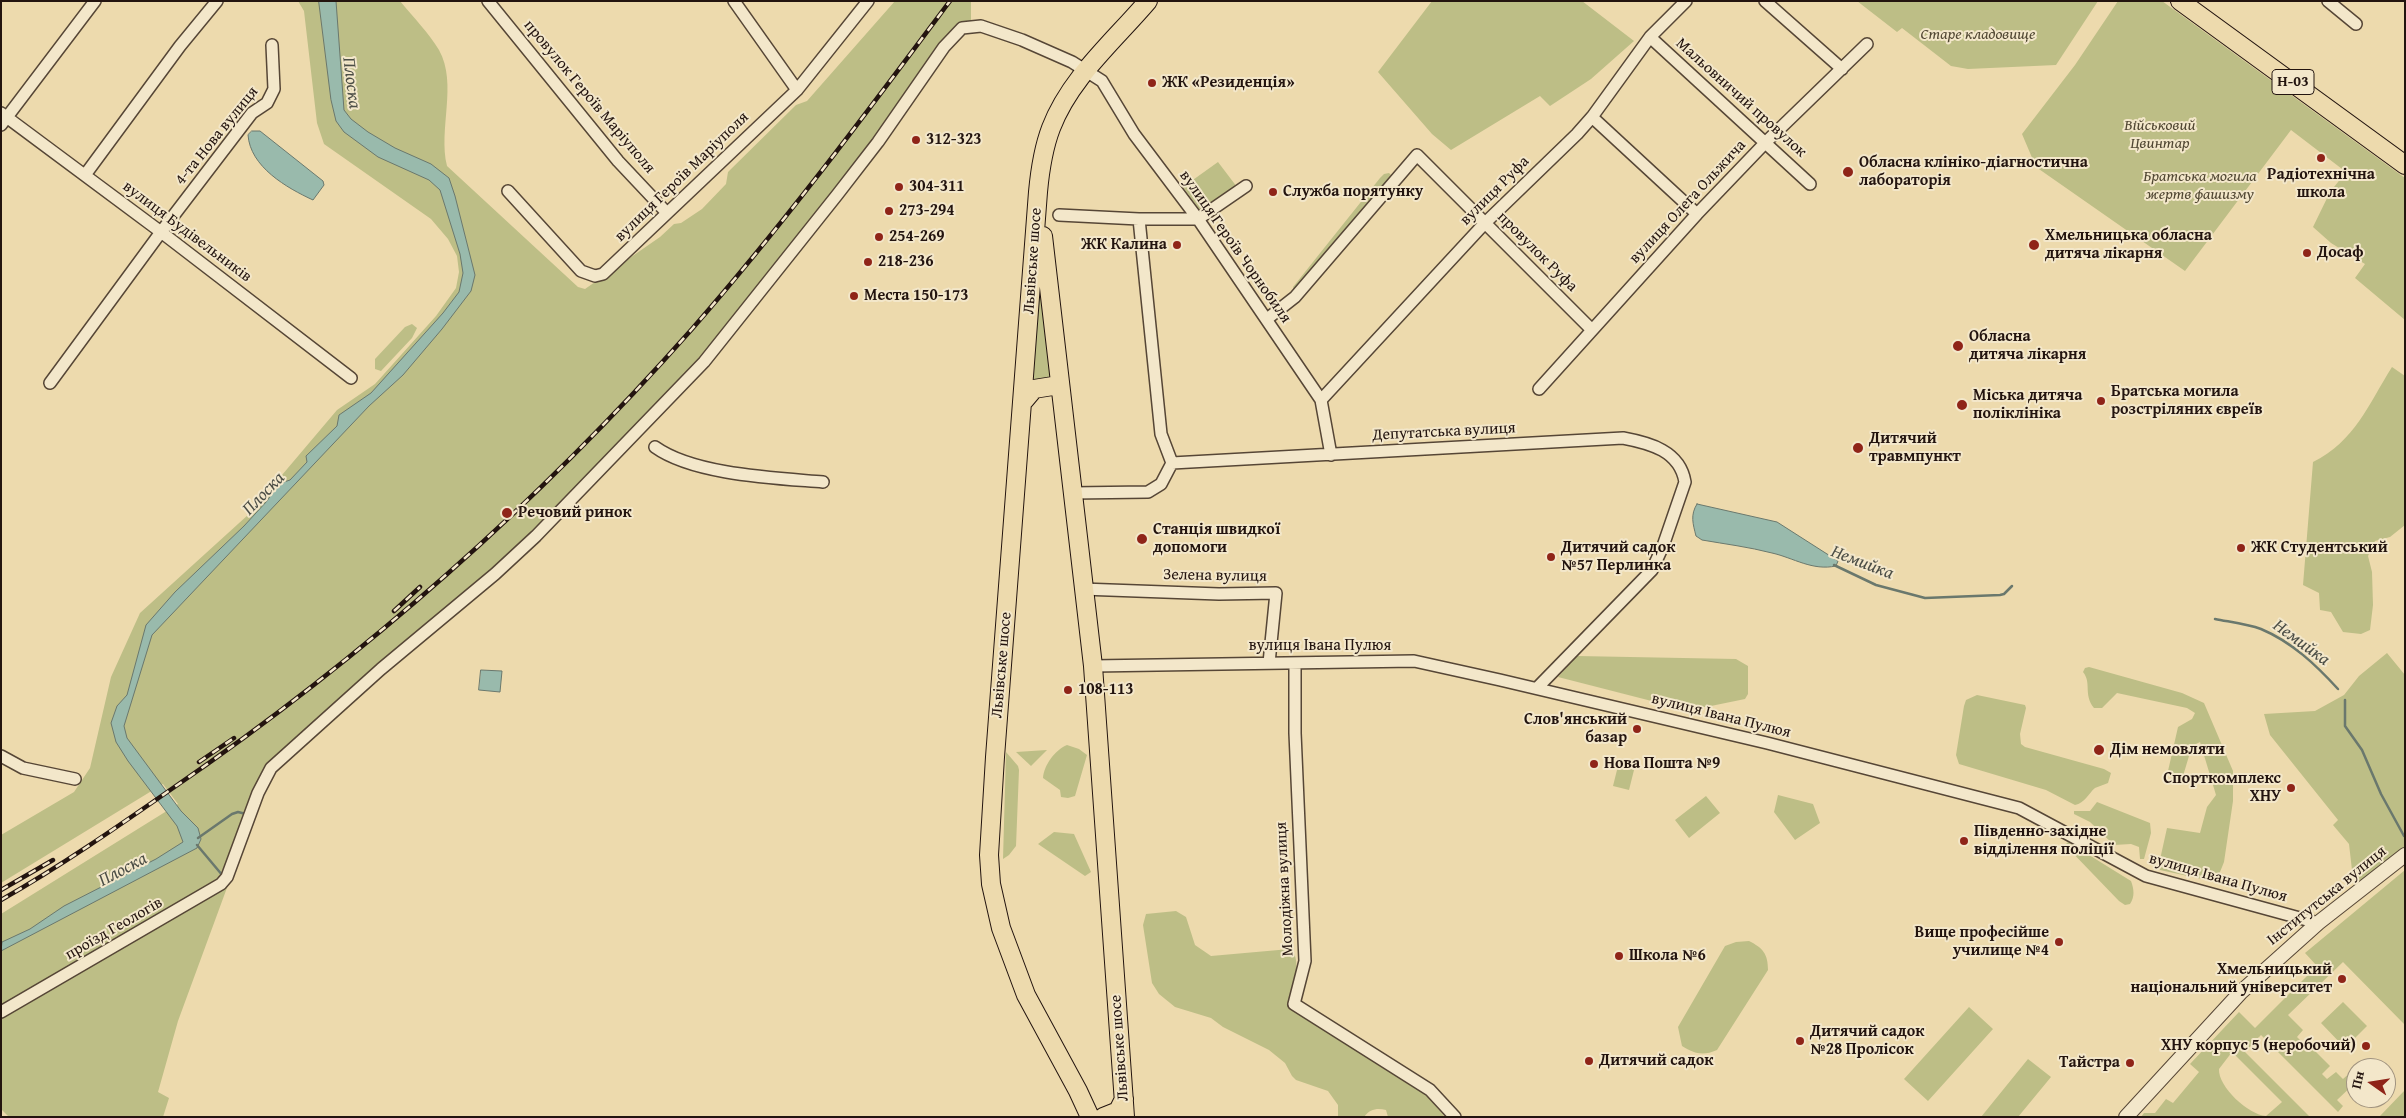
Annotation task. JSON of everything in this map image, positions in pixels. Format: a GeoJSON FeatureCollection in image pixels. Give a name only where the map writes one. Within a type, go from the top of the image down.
{"type":"FeatureCollection","features":[{"type":"Feature","properties":{"kind":"main road"},"geometry":{"type":"LineString","coordinates":[[1038,192],[1042,157],[1051,128],[1065,100],[1086,71],[1148,1]]}},
{"type":"Feature","properties":{"kind":"main road","name":"Н-03"},"geometry":{"type":"LineString","coordinates":[[2180,1],[2405,165]]}},
{"type":"Feature","properties":{"kind":"main road","name":"Львівське шосе"},"geometry":{"type":"LineString","coordinates":[[1038,192],[1092,666],[1125,1108]]}},
{"type":"Feature","properties":{"kind":"main road","name":"Львівське шосе"},"geometry":{"type":"LineString","coordinates":[[1038,192],[1024,402],[995,757],[989,855],[991,884],[1001,928],[1026,996],[1078,1091],[1090,1117]]}},
{"type":"Feature","properties":{"kind":"main road"},"geometry":{"type":"LineString","coordinates":[[1024,402],[1034,389],[1060,385]]}},
{"type":"Feature","properties":{"kind":"main road"},"geometry":{"type":"LineString","coordinates":[[1102,1117],[1125,1108]]}},
{"type":"Feature","properties":{"kind":"street"},"geometry":{"type":"LineString","coordinates":[[3,118],[95,1]]}},
{"type":"Feature","properties":{"kind":"street"},"geometry":{"type":"LineString","coordinates":[[85,176],[180,46],[217,1]]}},
{"type":"Feature","properties":{"kind":"street","name":"провулок Героїв Маріуполя"},"geometry":{"type":"LineString","coordinates":[[488,1],[618,161],[667,213]]}},
{"type":"Feature","properties":{"kind":"street"},"geometry":{"type":"LineString","coordinates":[[734,1],[797,90]]}},
{"type":"Feature","properties":{"kind":"street","name":"вулиця Героїв Маріуполя"},"geometry":{"type":"LineString","coordinates":[[508,191],[581,271],[595,276],[607,271],[797,90],[868,1]]}},
{"type":"Feature","properties":{"kind":"street","name":"вулиця Руфа"},"geometry":{"type":"LineString","coordinates":[[1321,400],[1484,224],[1592,117],[1650,37],[1686,1]]}},
{"type":"Feature","properties":{"kind":"street"},"geometry":{"type":"LineString","coordinates":[[1765,1],[1842,69]]}},
{"type":"Feature","properties":{"kind":"street"},"geometry":{"type":"LineString","coordinates":[[2328,1],[2356,24]]}},
{"type":"Feature","properties":{"kind":"street","name":"вулиця Героїв Чорнобиля"},"geometry":{"type":"LineString","coordinates":[[232,862],[258,793],[271,768],[381,669],[495,574],[536,536],[704,362],[878,142],[944,46],[962,28],[971,25],[981,26],[1050,51],[1102,80],[1134,134],[1198,219],[1321,400],[1331,455]]}},
{"type":"Feature","properties":{"kind":"street","name":"Мальовничий провулок"},"geometry":{"type":"LineString","coordinates":[[1650,37],[1810,184]]}},
{"type":"Feature","properties":{"kind":"street","name":"4-та Нова вулиця"},"geometry":{"type":"LineString","coordinates":[[50,382],[252,113],[267,103],[274,89],[272,44]]}},
{"type":"Feature","properties":{"kind":"street","name":"вулиця Олега Ольжича"},"geometry":{"type":"LineString","coordinates":[[1539,389],[1697,214],[1766,142],[1868,44]]}},
{"type":"Feature","properties":{"kind":"street"},"geometry":{"type":"LineString","coordinates":[[1592,117],[1697,214]]}},
{"type":"Feature","properties":{"kind":"street","name":"вулиця Будівельників"},"geometry":{"type":"LineString","coordinates":[[3,118],[161,232],[351,378]]}},
{"type":"Feature","properties":{"kind":"street","name":"провулок Руфа"},"geometry":{"type":"LineString","coordinates":[[1267,319],[1295,297],[1417,155],[1592,330]]}},
{"type":"Feature","properties":{"kind":"street"},"geometry":{"type":"LineString","coordinates":[[1059,215],[1139,219],[1198,219],[1246,186]]}},
{"type":"Feature","properties":{"kind":"street"},"geometry":{"type":"LineString","coordinates":[[1072,493],[1148,492],[1161,484],[1172,462],[1161,434],[1139,219]]}},
{"type":"Feature","properties":{"kind":"street","name":"Депутатська вулиця"},"geometry":{"type":"LineString","coordinates":[[1172,462],[1623,438],[1658,446],[1671,455],[1684,471],[1686,482],[1663,546],[1652,570],[1537,688]]}},
{"type":"Feature","properties":{"kind":"street"},"geometry":{"type":"LineString","coordinates":[[656,447],[696,465],[761,476],[823,482]]}},
{"type":"Feature","properties":{"kind":"street","name":"Зелена вулиця"},"geometry":{"type":"LineString","coordinates":[[1082,589],[1219,594],[1276,592],[1269,664]]}},
{"type":"Feature","properties":{"kind":"street","name":"вулиця Івана Пулюя"},"geometry":{"type":"LineString","coordinates":[[1092,666],[1414,662],[1537,688],[1776,745],[2012,806],[2031,814],[2146,876],[2318,923]]}},
{"type":"Feature","properties":{"kind":"street","name":"Молодіжна вулиця"},"geometry":{"type":"LineString","coordinates":[[1295,663],[1295,733],[1305,961],[1294,1004],[1430,1090],[1455,1117]]}},
{"type":"Feature","properties":{"kind":"street"},"geometry":{"type":"LineString","coordinates":[[1,756],[23,768],[75,778]]}},
{"type":"Feature","properties":{"kind":"street","name":"Інститутська вулиця"},"geometry":{"type":"LineString","coordinates":[[2126,1117],[2235,998],[2318,923],[2405,856]]}},
{"type":"Feature","properties":{"kind":"street","name":"проїзд Геологів"},"geometry":{"type":"LineString","coordinates":[[1,1012],[218,888],[227,876],[232,862]]}},
{"type":"Feature","properties":{"kind":"green space"},"geometry":{"type":"Polygon","coordinates":[[[298,1],[400,1],[426,31],[439,50],[444,63],[448,92],[445,137],[447,166],[578,287],[585,289],[660,237],[674,224],[681,223],[702,209],[726,184],[728,172],[796,105],[807,101],[895,1],[971,1],[971,25],[962,28],[704,362],[536,536],[271,768],[178,1021],[158,1092],[169,1098],[163,1117],[9,1117],[1,1109],[1,914],[178,804],[163,784],[1,883],[1,835],[74,792],[90,768],[111,677],[140,613],[249,514],[337,410],[375,384],[436,316],[456,288],[459,272],[457,256],[448,239],[431,219],[324,144],[317,123],[304,11],[298,1]]]}},
{"type":"Feature","properties":{"kind":"green space"},"geometry":{"type":"Polygon","coordinates":[[[1432,1],[1582,1],[1634,41],[1591,79],[1550,106],[1540,96],[1451,150],[1432,134],[1378,72],[1432,1]]]}},
{"type":"Feature","properties":{"kind":"green space","name":"Старе кладовище"},"geometry":{"type":"Polygon","coordinates":[[[1857,1],[2098,1],[2056,65],[1968,69],[1951,66],[1902,28],[1897,32],[1857,1]]]}},
{"type":"Feature","properties":{"kind":"green space","name":"Військовий Цвинтар"},"geometry":{"type":"Polygon","coordinates":[[[2118,1],[2162,1],[2405,178],[2405,320],[2355,278],[2365,264],[2331,243],[2313,227],[2330,192],[2346,172],[2291,130],[2185,271],[2036,167],[2022,134],[2075,65],[2118,1]]]}},
{"type":"Feature","properties":{"kind":"green space"},"geometry":{"type":"Polygon","coordinates":[[[1218,162],[1237,187],[1202,213],[1183,187],[1218,162]]]}},
{"type":"Feature","properties":{"kind":"green space"},"geometry":{"type":"Polygon","coordinates":[[[1389,173],[1391,175],[1319,265],[1294,290],[1293,287],[1380,178],[1384,174],[1389,173]]]}},
{"type":"Feature","properties":{"kind":"green space"},"geometry":{"type":"Polygon","coordinates":[[[1038,192],[1059,385],[1029,395],[1038,192]]]}},
{"type":"Feature","properties":{"kind":"green space"},"geometry":{"type":"Polygon","coordinates":[[[412,324],[417,328],[412,338],[381,371],[375,369],[375,359],[405,327],[412,324]]]}},
{"type":"Feature","properties":{"kind":"green space"},"geometry":{"type":"Polygon","coordinates":[[[2392,367],[2405,376],[2405,525],[2390,537],[2375,541],[2368,556],[2372,572],[2373,605],[2370,630],[2361,634],[2343,632],[2331,612],[2320,610],[2319,593],[2303,585],[2313,462],[2340,444],[2350,433],[2368,408],[2392,367]]]}},
{"type":"Feature","properties":{"kind":"green space"},"geometry":{"type":"Polygon","coordinates":[[[2387,653],[2405,675],[2405,847],[2360,882],[2352,870],[2349,844],[2333,825],[2338,820],[2270,735],[2264,714],[2315,711],[2344,695],[2359,676],[2387,653]]]}},
{"type":"Feature","properties":{"kind":"green space"},"geometry":{"type":"Polygon","coordinates":[[[1577,656],[1736,659],[1748,666],[1748,694],[1745,699],[1706,707],[1675,707],[1558,677],[1577,656]]]}},
{"type":"Feature","properties":{"kind":"green space"},"geometry":{"type":"Polygon","coordinates":[[[2089,667],[2182,693],[2204,703],[2233,771],[2233,801],[2224,862],[2220,872],[2211,881],[2160,870],[2159,864],[2167,828],[2200,833],[2207,807],[2216,795],[2200,742],[2192,746],[2183,776],[2172,776],[2168,771],[2178,727],[2192,719],[2195,713],[2187,708],[2117,693],[2102,708],[2094,708],[2089,698],[2087,680],[2083,672],[2085,668],[2089,667]]]}},
{"type":"Feature","properties":{"kind":"green space"},"geometry":{"type":"Polygon","coordinates":[[[1977,695],[2025,705],[2020,734],[2021,744],[2025,747],[2104,769],[2111,773],[2108,783],[2095,788],[2084,800],[2075,805],[2046,790],[1959,764],[1956,755],[1964,706],[1966,700],[1977,695]]]}},
{"type":"Feature","properties":{"kind":"green space"},"geometry":{"type":"Polygon","coordinates":[[[1067,745],[1079,749],[1087,755],[1075,796],[1068,798],[1061,797],[1060,790],[1043,778],[1045,768],[1051,758],[1058,750],[1067,745]]]}},
{"type":"Feature","properties":{"kind":"green space"},"geometry":{"type":"Polygon","coordinates":[[[1047,750],[1031,766],[1016,752],[1047,750]]]}},
{"type":"Feature","properties":{"kind":"green space"},"geometry":{"type":"Polygon","coordinates":[[[1006,752],[1018,766],[1019,770],[1016,846],[1003,859],[1006,752]]]}},
{"type":"Feature","properties":{"kind":"green space"},"geometry":{"type":"Polygon","coordinates":[[[1619,762],[1635,766],[1629,790],[1613,786],[1619,762]]]}},
{"type":"Feature","properties":{"kind":"green space"},"geometry":{"type":"Polygon","coordinates":[[[1778,795],[1813,804],[1820,823],[1795,840],[1774,812],[1778,795]]]}},
{"type":"Feature","properties":{"kind":"green space"},"geometry":{"type":"Polygon","coordinates":[[[1706,796],[1720,813],[1689,838],[1675,820],[1706,796]]]}},
{"type":"Feature","properties":{"kind":"green space"},"geometry":{"type":"Polygon","coordinates":[[[2097,802],[2150,823],[2151,833],[2144,859],[2140,859],[2139,847],[2131,844],[2114,845],[2090,822],[2074,814],[2074,811],[2090,811],[2097,802]]]}},
{"type":"Feature","properties":{"kind":"green space"},"geometry":{"type":"Polygon","coordinates":[[[1054,832],[1074,834],[1091,872],[1085,876],[1038,844],[1054,832]]]}},
{"type":"Feature","properties":{"kind":"green space"},"geometry":{"type":"Polygon","coordinates":[[[2068,842],[2131,881],[2134,893],[2130,904],[2125,905],[2119,901],[2065,845],[2068,842]]]}},
{"type":"Feature","properties":{"kind":"green space"},"geometry":{"type":"Polygon","coordinates":[[[2405,870],[2405,1025],[2343,962],[2288,1015],[2303,1030],[2297,1037],[2305,1045],[2307,1043],[2330,1066],[2322,1074],[2327,1079],[2336,1072],[2343,1079],[2346,1076],[2346,1091],[2337,1100],[2343,1106],[2338,1112],[2261,1035],[2245,1052],[2310,1117],[2141,1117],[2144,1113],[2155,1113],[2166,1099],[2173,1103],[2199,1072],[2190,1064],[2239,1012],[2255,1028],[2317,966],[2305,953],[2405,870]],[[2232,1052],[2219,1069],[2224,1084],[2229,1092],[2243,1105],[2251,1111],[2266,1116],[2282,1102],[2232,1052]]]}},
{"type":"Feature","properties":{"kind":"green space"},"geometry":{"type":"Polygon","coordinates":[[[1176,911],[1186,917],[1195,945],[1211,956],[1290,949],[1296,960],[1296,967],[1294,983],[1288,1003],[1421,1089],[1445,1117],[1388,1117],[1386,1110],[1380,1109],[1371,1111],[1364,1117],[1338,1117],[1338,1105],[1328,1091],[1296,1080],[1285,1063],[1269,1050],[1223,1027],[1211,1018],[1175,1007],[1159,994],[1152,983],[1143,925],[1146,914],[1176,911]]]}},
{"type":"Feature","properties":{"kind":"green space"},"geometry":{"type":"Polygon","coordinates":[[[1749,941],[1764,952],[1768,970],[1717,1050],[1699,1053],[1682,1046],[1678,1027],[1725,946],[1736,942],[1749,941]]]}},
{"type":"Feature","properties":{"kind":"green space"},"geometry":{"type":"Polygon","coordinates":[[[2343,1002],[2367,1026],[2345,1048],[2321,1023],[2343,1002]]]}},
{"type":"Feature","properties":{"kind":"green space"},"geometry":{"type":"Polygon","coordinates":[[[1969,1007],[1993,1029],[1928,1101],[1904,1079],[1969,1007]]]}},
{"type":"Feature","properties":{"kind":"green space"},"geometry":{"type":"Polygon","coordinates":[[[2028,1059],[2051,1077],[2018,1117],[1981,1117],[2028,1059]]]}},
{"type":"Feature","properties":{"kind":"green space"},"geometry":{"type":"Polygon","coordinates":[[[2405,1090],[2405,1117],[2379,1117],[2388,1108],[2396,1108],[2396,1099],[2405,1090]]]}},
{"type":"Feature","properties":{"kind":"shaded area"},"geometry":{"type":"Polygon","coordinates":[[[319,1],[336,1],[344,110],[351,119],[368,132],[395,148],[431,164],[449,178],[475,275],[471,291],[403,375],[369,406],[152,635],[124,726],[127,738],[181,811],[198,828],[201,839],[197,848],[1,951],[2,942],[30,929],[64,906],[156,859],[183,842],[177,826],[116,742],[111,723],[117,706],[127,695],[146,625],[175,592],[244,526],[267,501],[278,484],[290,480],[307,462],[306,456],[337,426],[339,415],[371,393],[443,313],[459,292],[463,273],[460,254],[440,190],[429,180],[378,157],[344,132],[336,121],[331,100],[319,1]]]}},
{"type":"Feature","properties":{"kind":"shaded area"},"geometry":{"type":"Polygon","coordinates":[[[252,131],[260,131],[323,181],[324,185],[313,200],[282,183],[255,157],[248,135],[252,131]]]}},
{"type":"Feature","properties":{"kind":"shaded area"},"geometry":{"type":"Polygon","coordinates":[[[1697,504],[1777,522],[1838,561],[1836,566],[1819,567],[1746,547],[1702,540],[1696,536],[1693,524],[1693,512],[1697,504]]]}},
{"type":"Feature","properties":{"kind":"shaded area"},"geometry":{"type":"Polygon","coordinates":[[[481,670],[502,671],[500,692],[479,690],[481,670]]]}},
{"type":"Feature","properties":{"kind":"waterway","name":"Немийка"},"geometry":{"type":"LineString","coordinates":[[1834,565],[1876,585],[1925,598],[2000,595],[2004,594],[2012,586]]}},
{"type":"Feature","properties":{"kind":"waterway","name":"Немийка"},"geometry":{"type":"LineString","coordinates":[[2215,619],[2261,629],[2283,640],[2321,671],[2338,689]]}},
{"type":"Feature","properties":{"kind":"waterway","name":"Немийка"},"geometry":{"type":"LineString","coordinates":[[2345,700],[2345,726],[2362,750],[2381,794],[2404,836]]}},
{"type":"Feature","properties":{"kind":"waterway"},"geometry":{"type":"LineString","coordinates":[[198,838],[232,814],[238,812],[246,814]]}},
{"type":"Feature","properties":{"kind":"waterway"},"geometry":{"type":"LineString","coordinates":[[197,845],[223,876]]}},
{"type":"Feature","properties":{"kind":"railway"},"geometry":{"type":"LineString","coordinates":[[1,900],[88,846],[244,738],[381,631],[511,516],[634,393],[692,329],[824,167],[950,1]]}},
{"type":"Feature","properties":{"kind":"railway"},"geometry":{"type":"LineString","coordinates":[[394,611],[420,587]]}},
{"type":"Feature","properties":{"kind":"railway"},"geometry":{"type":"LineString","coordinates":[[199,762],[234,738]]}},
{"type":"Feature","properties":{"kind":"railway"},"geometry":{"type":"LineString","coordinates":[[1,890],[53,860]]}},
{"type":"Feature","properties":{"kind":"place","name":"ЖК «Резиденція»"},"geometry":{"type":"Point","coordinates":[1152,83]}},
{"type":"Feature","properties":{"kind":"place","name":"312-323"},"geometry":{"type":"Point","coordinates":[916,140]}},
{"type":"Feature","properties":{"kind":"place","name":"Радіотехнічна школа"},"geometry":{"type":"Point","coordinates":[2321,158]}},
{"type":"Feature","properties":{"kind":"place","name":"Обласна клініко-діагностична лабораторія"},"geometry":{"type":"Point","coordinates":[1848,172]}},
{"type":"Feature","properties":{"kind":"place","name":"304-311"},"geometry":{"type":"Point","coordinates":[899,187]}},
{"type":"Feature","properties":{"kind":"place","name":"Служба порятунку"},"geometry":{"type":"Point","coordinates":[1273,192]}},
{"type":"Feature","properties":{"kind":"place","name":"273-294"},"geometry":{"type":"Point","coordinates":[889,211]}},
{"type":"Feature","properties":{"kind":"place","name":"254-269"},"geometry":{"type":"Point","coordinates":[879,237]}},
{"type":"Feature","properties":{"kind":"place","name":"ЖК Калина"},"geometry":{"type":"Point","coordinates":[1177,245]}},
{"type":"Feature","properties":{"kind":"place","name":"Хмельницька обласна дитяча лікарня"},"geometry":{"type":"Point","coordinates":[2034,245]}},
{"type":"Feature","properties":{"kind":"place","name":"Досаф"},"geometry":{"type":"Point","coordinates":[2307,253]}},
{"type":"Feature","properties":{"kind":"place","name":"218-236"},"geometry":{"type":"Point","coordinates":[868,262]}},
{"type":"Feature","properties":{"kind":"place","name":"Места 150-173"},"geometry":{"type":"Point","coordinates":[854,296]}},
{"type":"Feature","properties":{"kind":"place","name":"Обласна дитяча лікарня"},"geometry":{"type":"Point","coordinates":[1958,346]}},
{"type":"Feature","properties":{"kind":"place","name":"Братська могила розстріляних євреїв"},"geometry":{"type":"Point","coordinates":[2101,401]}},
{"type":"Feature","properties":{"kind":"place","name":"Міська дитяча поліклініка"},"geometry":{"type":"Point","coordinates":[1962,405]}},
{"type":"Feature","properties":{"kind":"place","name":"Дитячий травмпункт"},"geometry":{"type":"Point","coordinates":[1858,448]}},
{"type":"Feature","properties":{"kind":"place","name":"Речовий ринок"},"geometry":{"type":"Point","coordinates":[507,513]}},
{"type":"Feature","properties":{"kind":"place","name":"Станція швидкої допомоги"},"geometry":{"type":"Point","coordinates":[1142,539]}},
{"type":"Feature","properties":{"kind":"place","name":"ЖК Студентський"},"geometry":{"type":"Point","coordinates":[2241,548]}},
{"type":"Feature","properties":{"kind":"place","name":"Дитячий садок №57 Перлинка"},"geometry":{"type":"Point","coordinates":[1551,557]}},
{"type":"Feature","properties":{"kind":"place","name":"108-113"},"geometry":{"type":"Point","coordinates":[1068,690]}},
{"type":"Feature","properties":{"kind":"place","name":"Слов'янський базар"},"geometry":{"type":"Point","coordinates":[1637,729]}},
{"type":"Feature","properties":{"kind":"place","name":"Дім немовляти"},"geometry":{"type":"Point","coordinates":[2099,750]}},
{"type":"Feature","properties":{"kind":"place","name":"Нова Пошта №9"},"geometry":{"type":"Point","coordinates":[1594,764]}},
{"type":"Feature","properties":{"kind":"place","name":"Спорткомплекс ХНУ"},"geometry":{"type":"Point","coordinates":[2291,788]}},
{"type":"Feature","properties":{"kind":"place","name":"Південно-західне відділення поліції"},"geometry":{"type":"Point","coordinates":[1964,841]}},
{"type":"Feature","properties":{"kind":"place","name":"Вище професійше училище №4"},"geometry":{"type":"Point","coordinates":[2059,942]}},
{"type":"Feature","properties":{"kind":"place","name":"Школа №6"},"geometry":{"type":"Point","coordinates":[1619,956]}},
{"type":"Feature","properties":{"kind":"place","name":"Хмельницький національний університет"},"geometry":{"type":"Point","coordinates":[2342,979]}},
{"type":"Feature","properties":{"kind":"place","name":"Дитячий садок №28 Пролісок"},"geometry":{"type":"Point","coordinates":[1800,1041]}},
{"type":"Feature","properties":{"kind":"place","name":"ХНУ корпус 5 (неробочий)"},"geometry":{"type":"Point","coordinates":[2366,1046]}},
{"type":"Feature","properties":{"kind":"place","name":"Дитячий садок"},"geometry":{"type":"Point","coordinates":[1589,1061]}},
{"type":"Feature","properties":{"kind":"place","name":"Тайстра"},"geometry":{"type":"Point","coordinates":[2130,1063]}},
{"type":"Feature","properties":{"kind":"water label","name":"Плоска"},"geometry":{"type":"Point","coordinates":[351,83]}},
{"type":"Feature","properties":{"kind":"water label","name":"Плоска"},"geometry":{"type":"Point","coordinates":[264,494]}},
{"type":"Feature","properties":{"kind":"water label","name":"Плоска"},"geometry":{"type":"Point","coordinates":[123,870]}},
{"type":"Feature","properties":{"kind":"park label","name":"Братська могила жертв фашизму"},"geometry":{"type":"Point","coordinates":[2200,186]}}]}
